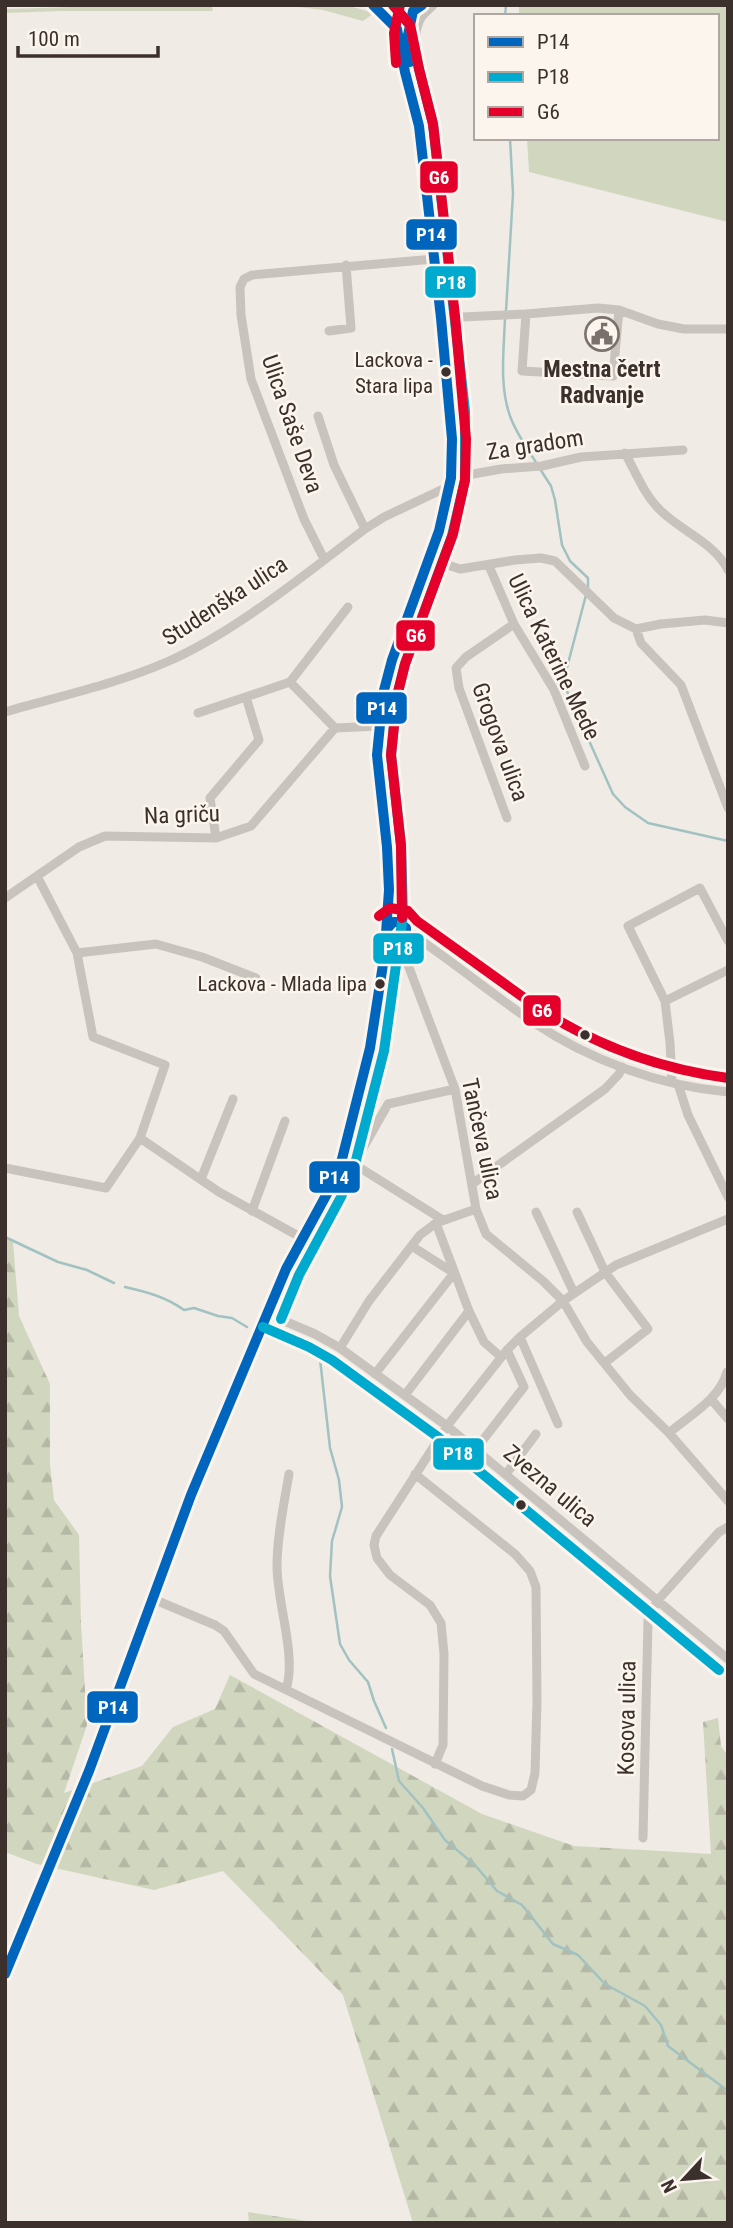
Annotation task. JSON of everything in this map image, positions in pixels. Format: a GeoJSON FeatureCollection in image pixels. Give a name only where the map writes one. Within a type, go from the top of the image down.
{"type":"FeatureCollection","features":[{"type":"Feature","properties":{"kind":"street"},"geometry":{"type":"LineString","coordinates":[[373,6],[394,17],[423,8]]}},
{"type":"Feature","properties":{"kind":"street"},"geometry":{"type":"LineString","coordinates":[[414,102],[408,35],[423,8]]}},
{"type":"Feature","properties":{"kind":"street"},"geometry":{"type":"LineString","coordinates":[[419,126],[422,108],[416,39],[423,8]]}},
{"type":"Feature","properties":{"kind":"street"},"geometry":{"type":"LineString","coordinates":[[384,958],[400,943],[405,928],[396,903],[377,755],[383,694],[392,660],[439,531],[451,478],[451,413],[419,126],[394,17]]}},
{"type":"Feature","properties":{"kind":"street","name":"Ulica Saše Deva"},"geometry":{"type":"LineString","coordinates":[[324,559],[304,519],[251,379],[241,315],[240,287],[244,279],[252,275],[434,259]]}},
{"type":"Feature","properties":{"kind":"street"},"geometry":{"type":"LineString","coordinates":[[329,331],[352,328],[346,265]]}},
{"type":"Feature","properties":{"kind":"street"},"geometry":{"type":"LineString","coordinates":[[441,318],[506,316],[598,308],[619,310],[658,324],[684,329],[728,329]]}},
{"type":"Feature","properties":{"kind":"street"},"geometry":{"type":"LineString","coordinates":[[526,314],[522,371],[613,376],[619,310]]}},
{"type":"Feature","properties":{"kind":"street"},"geometry":{"type":"LineString","coordinates":[[318,416],[334,465],[365,528]]}},
{"type":"Feature","properties":{"kind":"street","name":"Za gradom"},"geometry":{"type":"LineString","coordinates":[[451,478],[542,466],[581,457],[683,450]]}},
{"type":"Feature","properties":{"kind":"street"},"geometry":{"type":"LineString","coordinates":[[625,453],[658,508],[709,547],[723,560],[728,570]]}},
{"type":"Feature","properties":{"kind":"street","name":"Studenška ulica"},"geometry":{"type":"LineString","coordinates":[[5,712],[110,682],[172,659],[237,622],[365,528],[430,495],[449,489]]}},
{"type":"Feature","properties":{"kind":"street"},"geometry":{"type":"LineString","coordinates":[[429,559],[460,569],[515,560],[548,559],[561,565],[614,618],[636,629],[705,620],[728,623]]}},
{"type":"Feature","properties":{"kind":"street","name":"Ulica Katerine Mede"},"geometry":{"type":"LineString","coordinates":[[489,566],[514,624],[554,690],[585,766]]}},
{"type":"Feature","properties":{"kind":"street"},"geometry":{"type":"LineString","coordinates":[[198,713],[290,682],[348,607]]}},
{"type":"Feature","properties":{"kind":"street","name":"Grogova ulica"},"geometry":{"type":"LineString","coordinates":[[507,818],[458,688],[456,668],[466,657],[514,624]]}},
{"type":"Feature","properties":{"kind":"street"},"geometry":{"type":"LineString","coordinates":[[636,629],[641,643],[681,685],[728,808]]}},
{"type":"Feature","properties":{"kind":"street"},"geometry":{"type":"LineString","coordinates":[[290,682],[335,728],[379,726]]}},
{"type":"Feature","properties":{"kind":"street"},"geometry":{"type":"LineString","coordinates":[[216,838],[210,799],[258,740],[246,697]]}},
{"type":"Feature","properties":{"kind":"street","name":"Na griču"},"geometry":{"type":"LineString","coordinates":[[5,898],[79,847],[105,836],[216,838],[251,826],[335,728]]}},
{"type":"Feature","properties":{"kind":"street"},"geometry":{"type":"LineString","coordinates":[[5,1975],[7,1963],[89,1772],[191,1495],[286,1269],[329,1190],[342,1158],[370,1048],[384,958],[389,898],[387,847]]}},
{"type":"Feature","properties":{"kind":"street"},"geometry":{"type":"LineString","coordinates":[[5,1168],[106,1188],[140,1138],[165,1065],[93,1037],[77,953],[37,876]]}},
{"type":"Feature","properties":{"kind":"street"},"geometry":{"type":"LineString","coordinates":[[728,941],[700,888],[628,926],[665,1000],[675,1083],[728,1197]]}},
{"type":"Feature","properties":{"kind":"street"},"geometry":{"type":"LineString","coordinates":[[387,933],[393,922],[405,928],[534,1023],[578,1048],[622,1067],[675,1083],[728,1092]]}},
{"type":"Feature","properties":{"kind":"street"},"geometry":{"type":"LineString","coordinates":[[387,933],[392,944],[422,943]]}},
{"type":"Feature","properties":{"kind":"street"},"geometry":{"type":"LineString","coordinates":[[77,953],[156,944],[202,957],[256,978]]}},
{"type":"Feature","properties":{"kind":"street","name":"Tančeva ulica"},"geometry":{"type":"LineString","coordinates":[[405,957],[455,1089],[476,1209],[486,1234],[563,1301],[587,1342],[606,1362],[630,1395],[669,1433],[728,1501]]}},
{"type":"Feature","properties":{"kind":"street"},"geometry":{"type":"LineString","coordinates":[[665,1000],[728,970]]}},
{"type":"Feature","properties":{"kind":"street"},"geometry":{"type":"LineString","coordinates":[[472,1184],[605,1089],[622,1067]]}},
{"type":"Feature","properties":{"kind":"street"},"geometry":{"type":"LineString","coordinates":[[455,1089],[388,1104],[354,1164],[440,1222],[454,1273],[484,1342],[504,1354],[524,1387],[476,1449]]}},
{"type":"Feature","properties":{"kind":"street"},"geometry":{"type":"LineString","coordinates":[[201,1179],[233,1099]]}},
{"type":"Feature","properties":{"kind":"street"},"geometry":{"type":"LineString","coordinates":[[252,1210],[285,1121]]}},
{"type":"Feature","properties":{"kind":"street"},"geometry":{"type":"LineString","coordinates":[[140,1138],[201,1179],[302,1238]]}},
{"type":"Feature","properties":{"kind":"street"},"geometry":{"type":"LineString","coordinates":[[340,1348],[369,1301],[420,1235],[440,1222],[476,1209]]}},
{"type":"Feature","properties":{"kind":"street"},"geometry":{"type":"LineString","coordinates":[[536,1212],[574,1293]]}},
{"type":"Feature","properties":{"kind":"street"},"geometry":{"type":"LineString","coordinates":[[577,1212],[605,1272],[649,1329],[606,1362]]}},
{"type":"Feature","properties":{"kind":"street"},"geometry":{"type":"LineString","coordinates":[[435,1764],[443,1745],[444,1654],[440,1623],[430,1605],[390,1575],[377,1558],[374,1545],[376,1536],[447,1426],[520,1337],[563,1301],[616,1265],[728,1219]]}},
{"type":"Feature","properties":{"kind":"street"},"geometry":{"type":"LineString","coordinates":[[413,1247],[454,1273]]}},
{"type":"Feature","properties":{"kind":"street"},"geometry":{"type":"LineString","coordinates":[[375,1374],[454,1273]]}},
{"type":"Feature","properties":{"kind":"street"},"geometry":{"type":"LineString","coordinates":[[405,1395],[469,1311]]}},
{"type":"Feature","properties":{"kind":"street","name":"Zvezna ulica"},"geometry":{"type":"LineString","coordinates":[[268,1314],[340,1348],[447,1426],[657,1601],[726,1654]]}},
{"type":"Feature","properties":{"kind":"street"},"geometry":{"type":"LineString","coordinates":[[520,1337],[558,1424]]}},
{"type":"Feature","properties":{"kind":"street"},"geometry":{"type":"LineString","coordinates":[[669,1433],[723,1386],[727,1371]]}},
{"type":"Feature","properties":{"kind":"street"},"geometry":{"type":"LineString","coordinates":[[710,1399],[728,1419]]}},
{"type":"Feature","properties":{"kind":"street"},"geometry":{"type":"LineString","coordinates":[[506,1474],[536,1434]]}},
{"type":"Feature","properties":{"kind":"street"},"geometry":{"type":"LineString","coordinates":[[286,1689],[291,1666],[279,1603],[277,1565],[289,1474]]}},
{"type":"Feature","properties":{"kind":"street"},"geometry":{"type":"LineString","coordinates":[[153,1599],[224,1631],[254,1674],[435,1764],[509,1795],[523,1796],[531,1790],[535,1773],[536,1587],[530,1572],[514,1554],[415,1474]]}},
{"type":"Feature","properties":{"kind":"street"},"geometry":{"type":"LineString","coordinates":[[657,1601],[719,1532],[728,1527]]}},
{"type":"Feature","properties":{"kind":"street","name":"Kosova ulica"},"geometry":{"type":"LineString","coordinates":[[643,1838],[648,1620],[657,1601]]}},
{"type":"Feature","properties":{"kind":"green space"},"geometry":{"type":"Polygon","coordinates":[[[283,5],[341,5],[373,14],[363,21],[323,10],[283,5]]]}},
{"type":"Feature","properties":{"kind":"green space"},"geometry":{"type":"Polygon","coordinates":[[[519,5],[728,5],[728,222],[529,172],[527,140],[719,140],[719,14],[519,14],[519,5]]]}},
{"type":"Feature","properties":{"kind":"green space"},"geometry":{"type":"Polygon","coordinates":[[[212,7],[213,11],[5,13],[5,9],[212,7]]]}},
{"type":"Feature","properties":{"kind":"green space"},"geometry":{"type":"Polygon","coordinates":[[[5,1236],[13,1242],[19,1316],[50,1384],[50,1465],[54,1500],[79,1535],[87,1725],[64,1793],[142,1766],[173,1727],[215,1709],[230,1675],[482,1814],[574,1846],[711,1854],[703,1722],[718,1718],[721,1746],[728,1756],[728,2223],[413,2223],[343,1995],[223,1871],[154,1890],[37,1864],[5,1852],[5,1236]]]}},
{"type":"Feature","properties":{"kind":"green space"},"geometry":{"type":"Polygon","coordinates":[[[248,2212],[320,2223],[249,2223],[248,2212]]]}},
{"type":"Feature","properties":{"kind":"waterway"},"geometry":{"type":"LineString","coordinates":[[505,14],[506,5]]}},
{"type":"Feature","properties":{"kind":"waterway"},"geometry":{"type":"LineString","coordinates":[[506,311],[513,194],[510,140]]}},
{"type":"Feature","properties":{"kind":"waterway"},"geometry":{"type":"LineString","coordinates":[[505,317],[504,392],[515,428],[537,464]]}},
{"type":"Feature","properties":{"kind":"waterway"},"geometry":{"type":"LineString","coordinates":[[540,469],[551,486],[562,545],[570,561],[588,578],[588,588]]}},
{"type":"Feature","properties":{"kind":"waterway"},"geometry":{"type":"LineString","coordinates":[[586,595],[564,679],[568,694],[613,794],[625,807],[648,823],[728,841]]}},
{"type":"Feature","properties":{"kind":"waterway"},"geometry":{"type":"LineString","coordinates":[[5,1237],[58,1262],[87,1270],[114,1283]]}},
{"type":"Feature","properties":{"kind":"waterway"},"geometry":{"type":"LineString","coordinates":[[125,1287],[156,1296],[184,1310],[194,1308],[232,1318],[247,1327]]}},
{"type":"Feature","properties":{"kind":"waterway"},"geometry":{"type":"LineString","coordinates":[[270,1335],[306,1346],[320,1359],[330,1448],[339,1480],[342,1507],[332,1541],[330,1576],[340,1644],[349,1660],[368,1682],[386,1728]]}},
{"type":"Feature","properties":{"kind":"waterway"},"geometry":{"type":"LineString","coordinates":[[392,1749],[399,1781],[423,1808],[445,1840],[475,1865],[497,1891],[522,1905],[553,1944],[578,1955],[605,1984],[645,2006],[661,2025],[668,2046],[728,2091]]}},
{"type":"Feature","properties":{"kind":"transit line","name":"P14"},"geometry":{"type":"LineString","coordinates":[[373,5],[397,29],[419,126],[452,439],[451,478],[439,531],[392,660],[383,694],[377,755],[387,847],[389,890],[386,933],[389,941],[397,944]]}},
{"type":"Feature","properties":{"kind":"transit line","name":"P18"},"geometry":{"type":"LineString","coordinates":[[281,1319],[299,1275],[341,1197],[355,1164],[384,1051],[403,915],[401,845],[391,755],[397,696],[405,664],[452,536],[465,480],[465,411],[433,124],[410,25],[393,5]]}},
{"type":"Feature","properties":{"kind":"transit line","name":"G6"},"geometry":{"type":"LineString","coordinates":[[393,5],[410,25],[433,124],[466,439],[465,480],[453,534],[405,664],[397,696],[391,755],[401,846],[402,918]]}},
{"type":"Feature","properties":{"kind":"transit line","name":"G6"},"geometry":{"type":"LineString","coordinates":[[396,63],[394,33],[400,5]]}},
{"type":"Feature","properties":{"kind":"transit line","name":"P14"},"geometry":{"type":"LineString","coordinates":[[410,62],[408,35],[413,11],[422,5]]}},
{"type":"Feature","properties":{"kind":"transit line","name":"G6"},"geometry":{"type":"LineString","coordinates":[[379,916],[390,908],[408,911],[417,921],[541,1010],[585,1035],[654,1062],[728,1078]]}},
{"type":"Feature","properties":{"kind":"transit line","name":"P14"},"geometry":{"type":"LineString","coordinates":[[5,1974],[89,1771],[191,1495],[286,1269],[329,1190],[342,1159],[370,1048],[384,958],[402,941],[406,933],[406,928],[398,922],[393,922],[387,929]]}},
{"type":"Feature","properties":{"kind":"transit line","name":"P18"},"geometry":{"type":"LineString","coordinates":[[263,1327],[332,1360],[438,1437],[719,1670]]}},
{"type":"Feature","properties":{"kind":"place","name":"Mestna četrt Radvanje"},"geometry":{"type":"Point","coordinates":[602,334]}},
{"type":"Feature","properties":{"kind":"place","name":"Lackova - Stara lipa"},"geometry":{"type":"Point","coordinates":[446,372]}},
{"type":"Feature","properties":{"kind":"place","name":"Lackova - Mlada lipa"},"geometry":{"type":"Point","coordinates":[380,984]}}]}
